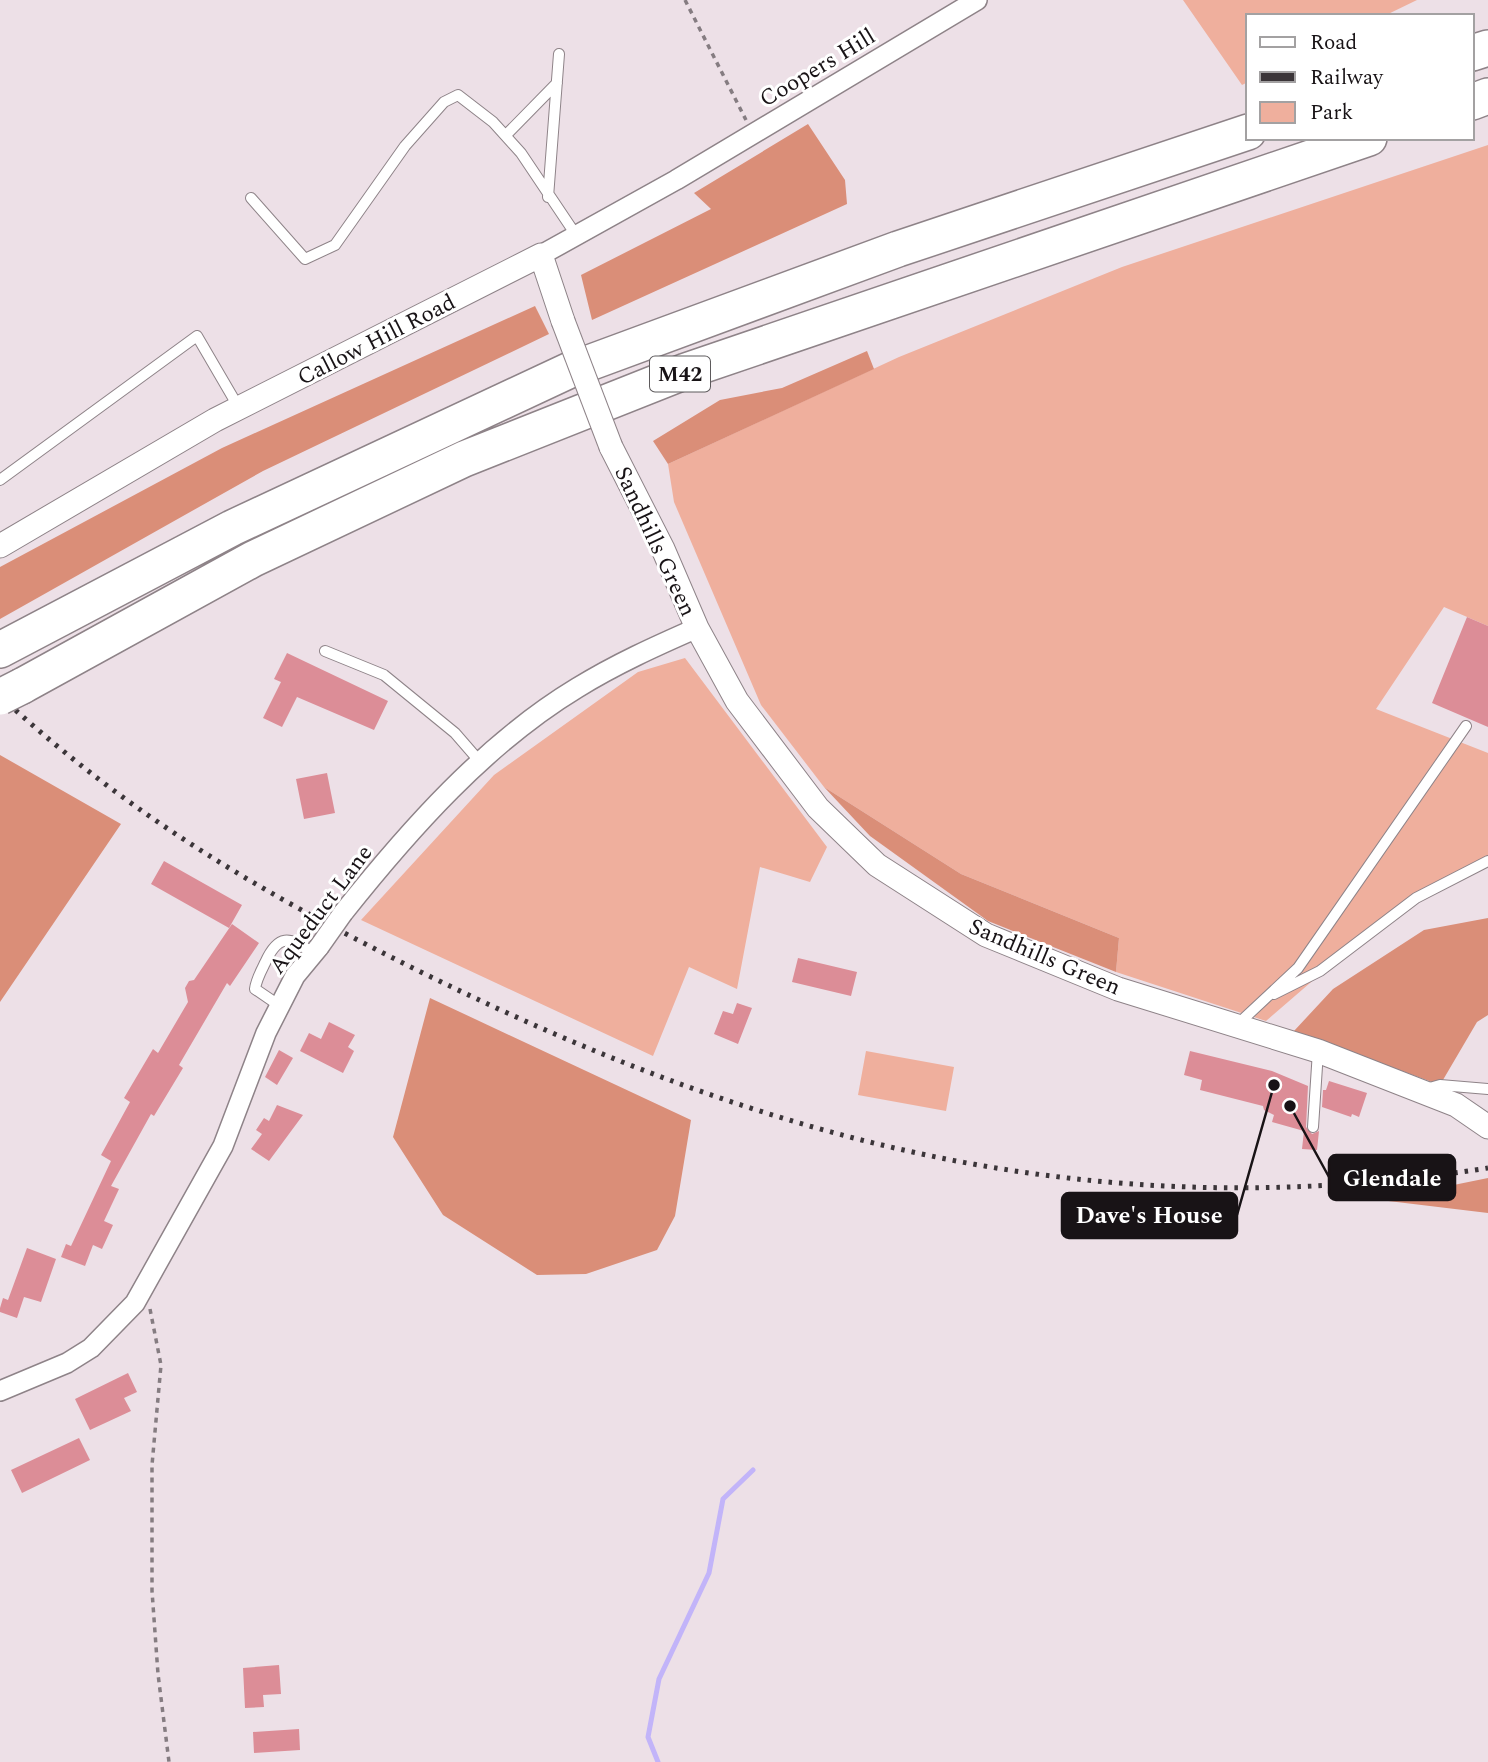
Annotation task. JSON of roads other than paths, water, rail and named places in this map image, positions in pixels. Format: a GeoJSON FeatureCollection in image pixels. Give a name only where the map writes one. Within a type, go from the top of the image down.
{"type":"FeatureCollection","features":[{"type":"Feature","properties":{"kind":"highway","name":"M42"},"geometry":{"type":"LineString","coordinates":[[0,650],[232,528],[570,370],[898,249],[1246,133]]}},
{"type":"Feature","properties":{"kind":"highway","name":"M42"},"geometry":{"type":"LineString","coordinates":[[11,691],[253,559],[464,459],[686,371],[1363,140]]}},
{"type":"Feature","properties":{"kind":"street","name":"Coopers Hill"},"geometry":{"type":"LineString","coordinates":[[754,133],[977,0]]}},
{"type":"Feature","properties":{"kind":"street","name":"Callow Hill Road"},"geometry":{"type":"LineString","coordinates":[[0,546],[135,465],[239,408],[541,255],[754,133]]}},
{"type":"Feature","properties":{"kind":"street","name":"Sandhills Green"},"geometry":{"type":"LineString","coordinates":[[541,255],[611,447],[663,549],[697,628],[737,701],[818,808],[877,865],[986,935],[1118,989],[1318,1051],[1420,1090],[1456,1105],[1488,1127]]}},
{"type":"Feature","properties":{"kind":"street","name":"Aqueduct Lane"},"geometry":{"type":"LineString","coordinates":[[0,1391],[66,1363],[91,1348],[135,1303],[223,1146],[257,1056],[295,976],[343,913],[410,834],[481,763],[575,689],[643,652],[697,628]]}},
{"type":"Feature","properties":{"kind":"lane"},"geometry":{"type":"LineString","coordinates":[[548,198],[559,54]]}},
{"type":"Feature","properties":{"kind":"lane"},"geometry":{"type":"LineString","coordinates":[[506,135],[557,83]]}},
{"type":"Feature","properties":{"kind":"lane"},"geometry":{"type":"LineString","coordinates":[[251,198],[305,259],[335,245],[405,146],[444,102],[458,95],[494,122],[506,135],[576,236]]}},
{"type":"Feature","properties":{"kind":"lane"},"geometry":{"type":"LineString","coordinates":[[0,480],[197,336],[239,408]]}},
{"type":"Feature","properties":{"kind":"lane"},"geometry":{"type":"LineString","coordinates":[[325,651],[384,675],[455,733],[481,763]]}},
{"type":"Feature","properties":{"kind":"lane"},"geometry":{"type":"LineString","coordinates":[[1238,1025],[1298,968],[1466,726]]}},
{"type":"Feature","properties":{"kind":"lane"},"geometry":{"type":"LineString","coordinates":[[1264,1000],[1320,971],[1416,898],[1488,861]]}},
{"type":"Feature","properties":{"kind":"lane"},"geometry":{"type":"LineString","coordinates":[[280,1006],[255,989],[272,947],[288,939],[316,950]]}},
{"type":"Feature","properties":{"kind":"lane"},"geometry":{"type":"LineString","coordinates":[[1312,1127],[1318,1051]]}},
{"type":"Feature","properties":{"kind":"lane"},"geometry":{"type":"LineString","coordinates":[[1420,1090],[1440,1085],[1488,1089]]}},
{"type":"Feature","properties":{"kind":"waterway"},"geometry":{"type":"LineString","coordinates":[[658,1762],[648,1737],[659,1679],[709,1573],[723,1499],[753,1470]]}},
{"type":"Feature","properties":{"kind":"railway"},"geometry":{"type":"LineString","coordinates":[[0,696],[50,740],[150,817],[255,883],[366,944],[555,1034],[683,1085],[812,1127],[941,1158],[1072,1179],[1207,1187],[1345,1184],[1488,1168]]}},
{"type":"Feature","properties":{"kind":"place","name":"Dave's House"},"geometry":{"type":"Point","coordinates":[1274,1085]}},
{"type":"Feature","properties":{"kind":"place","name":"Glendale"},"geometry":{"type":"Point","coordinates":[1290,1106]}}]}
